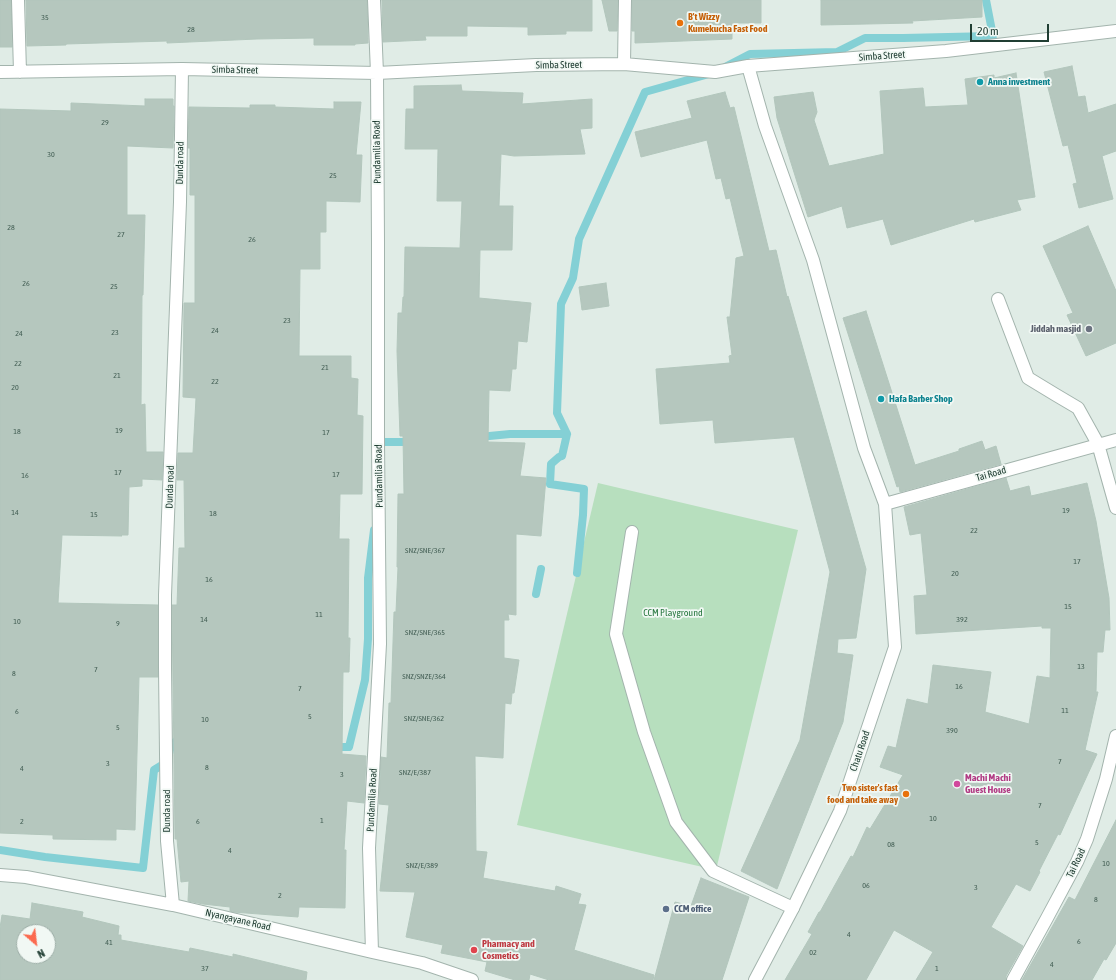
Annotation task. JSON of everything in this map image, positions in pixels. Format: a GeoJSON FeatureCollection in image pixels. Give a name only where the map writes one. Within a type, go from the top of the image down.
{"type":"FeatureCollection","features":[{"type":"Feature","properties":{"kind":"street"},"geometry":{"type":"LineString","coordinates":[[18,0],[20,72]]}},
{"type":"Feature","properties":{"kind":"street","name":"Pundamilia Road"},"geometry":{"type":"LineString","coordinates":[[372,952],[369,848],[380,644],[378,242],[374,0]]}},
{"type":"Feature","properties":{"kind":"street"},"geometry":{"type":"LineString","coordinates":[[624,64],[625,0]]}},
{"type":"Feature","properties":{"kind":"street","name":"Simba Street"},"geometry":{"type":"LineString","coordinates":[[0,72],[182,69],[376,74],[536,65],[624,64],[715,72],[748,66],[946,51],[1116,31]]}},
{"type":"Feature","properties":{"kind":"street","name":"Chatu Road"},"geometry":{"type":"LineString","coordinates":[[748,66],[765,126],[813,260],[864,448],[885,504],[895,647],[840,811],[793,908],[755,980]]}},
{"type":"Feature","properties":{"kind":"street","name":"Dunda road"},"geometry":{"type":"LineString","coordinates":[[172,905],[167,840],[165,595],[180,202],[182,69]]}},
{"type":"Feature","properties":{"kind":"street"},"geometry":{"type":"LineString","coordinates":[[998,299],[1028,378],[1078,408],[1098,444],[1116,508]]}},
{"type":"Feature","properties":{"kind":"street","name":"Tai Road"},"geometry":{"type":"LineString","coordinates":[[885,504],[1116,440]]}},
{"type":"Feature","properties":{"kind":"street"},"geometry":{"type":"LineString","coordinates":[[632,532],[616,634],[644,732],[676,822],[713,871],[793,908]]}},
{"type":"Feature","properties":{"kind":"street","name":"Tai Road"},"geometry":{"type":"LineString","coordinates":[[1012,980],[1048,918],[1077,862],[1087,839],[1104,786],[1116,736]]}},
{"type":"Feature","properties":{"kind":"street","name":"Nyangayane Road"},"geometry":{"type":"LineString","coordinates":[[0,875],[26,877],[172,905],[372,952],[422,962],[472,980]]}},
{"type":"Feature","properties":{"kind":"green space","name":"CCM Playground"},"geometry":{"type":"Polygon","coordinates":[[[598,483],[798,530],[716,870],[517,825],[598,483]]]}},
{"type":"Feature","properties":{"kind":"building"},"geometry":{"type":"Polygon","coordinates":[[[0,0],[11,0],[12,47],[0,47],[0,0]]]}},
{"type":"Feature","properties":{"kind":"building"},"geometry":{"type":"Polygon","coordinates":[[[26,0],[367,0],[368,43],[355,45],[314,45],[314,38],[27,46],[26,0]]]}},
{"type":"Feature","properties":{"kind":"building"},"geometry":{"type":"Polygon","coordinates":[[[382,0],[592,0],[592,31],[566,31],[566,34],[528,35],[528,27],[467,26],[467,36],[425,36],[426,40],[383,42],[382,0]]]}},
{"type":"Feature","properties":{"kind":"building"},"geometry":{"type":"Polygon","coordinates":[[[602,0],[618,0],[617,31],[609,31],[602,0]]]}},
{"type":"Feature","properties":{"kind":"building"},"geometry":{"type":"Polygon","coordinates":[[[632,0],[761,0],[761,23],[736,23],[736,28],[732,28],[732,39],[635,43],[635,31],[632,31],[632,0]]]}},
{"type":"Feature","properties":{"kind":"building"},"geometry":{"type":"Polygon","coordinates":[[[821,0],[982,0],[982,17],[912,21],[913,23],[821,25],[821,0]]]}},
{"type":"Feature","properties":{"kind":"building"},"geometry":{"type":"Polygon","coordinates":[[[1072,66],[1078,97],[1085,96],[1088,113],[1116,104],[1116,151],[1102,156],[1113,199],[1079,208],[1073,184],[1077,183],[1068,145],[1063,146],[1044,72],[1072,66]]]}},
{"type":"Feature","properties":{"kind":"building"},"geometry":{"type":"Polygon","coordinates":[[[1016,73],[1035,197],[1017,200],[1021,210],[975,222],[974,219],[891,245],[883,219],[847,228],[842,206],[808,217],[777,118],[774,97],[813,92],[817,112],[814,120],[829,166],[884,154],[880,91],[923,88],[925,107],[968,105],[965,79],[994,75],[994,78],[1016,73]]]}},
{"type":"Feature","properties":{"kind":"building"},"geometry":{"type":"Polygon","coordinates":[[[461,85],[462,91],[523,93],[522,104],[592,99],[592,128],[580,129],[585,154],[514,156],[501,154],[499,206],[513,206],[512,250],[480,250],[479,298],[531,303],[527,342],[518,341],[516,369],[512,369],[510,391],[489,390],[488,442],[525,443],[520,476],[546,478],[541,536],[516,534],[516,615],[508,614],[509,620],[504,620],[504,658],[519,660],[511,704],[505,703],[503,758],[475,756],[476,851],[487,852],[483,878],[555,891],[556,886],[581,894],[578,904],[586,905],[574,950],[654,975],[653,980],[549,980],[530,974],[529,980],[515,980],[485,971],[487,962],[441,953],[443,945],[406,937],[415,892],[380,891],[389,805],[379,804],[381,757],[387,758],[389,703],[391,703],[394,612],[396,612],[398,567],[398,494],[404,494],[403,436],[400,436],[397,351],[398,313],[402,313],[404,297],[405,247],[460,248],[462,201],[437,201],[438,149],[405,149],[406,109],[414,109],[414,86],[461,85]]]}},
{"type":"Feature","properties":{"kind":"building"},"geometry":{"type":"Polygon","coordinates":[[[725,92],[730,108],[734,107],[769,251],[776,250],[787,297],[788,296],[866,569],[856,638],[838,639],[837,653],[853,655],[843,722],[777,889],[741,871],[800,740],[830,572],[794,437],[715,443],[713,420],[660,424],[656,369],[730,363],[729,356],[732,355],[727,317],[730,317],[736,258],[744,256],[730,198],[726,199],[721,178],[716,179],[707,140],[641,157],[635,132],[692,118],[687,101],[725,92]]]}},
{"type":"Feature","properties":{"kind":"building"},"geometry":{"type":"Polygon","coordinates":[[[145,99],[173,99],[174,106],[173,148],[127,146],[127,215],[145,215],[142,295],[141,405],[145,404],[146,452],[163,452],[162,480],[142,479],[142,486],[129,487],[128,535],[62,535],[58,603],[158,605],[158,677],[139,677],[135,830],[116,829],[116,840],[53,839],[53,835],[0,833],[0,109],[71,111],[71,103],[145,106],[145,99]]]}},
{"type":"Feature","properties":{"kind":"building"},"geometry":{"type":"Polygon","coordinates":[[[334,102],[361,102],[356,155],[362,155],[360,202],[326,201],[326,232],[320,232],[320,269],[300,269],[299,356],[351,356],[351,378],[358,379],[357,415],[363,416],[362,494],[340,494],[339,539],[349,539],[348,638],[350,638],[349,672],[343,672],[342,754],[366,756],[364,803],[347,801],[344,850],[346,850],[345,908],[299,907],[298,917],[233,912],[230,911],[230,907],[188,901],[189,881],[181,882],[177,839],[175,839],[172,605],[177,605],[179,548],[185,548],[184,480],[177,480],[178,453],[193,453],[196,398],[183,397],[184,303],[195,303],[195,195],[190,195],[190,148],[188,148],[189,107],[250,108],[250,105],[275,105],[275,107],[334,109],[334,102]]]}},
{"type":"Feature","properties":{"kind":"building"},"geometry":{"type":"Polygon","coordinates":[[[1088,226],[1116,291],[1116,343],[1086,356],[1067,315],[1073,313],[1043,246],[1088,226]]]}},
{"type":"Feature","properties":{"kind":"building"},"geometry":{"type":"Polygon","coordinates":[[[606,283],[609,306],[582,310],[579,287],[606,283]]]}},
{"type":"Feature","properties":{"kind":"building","name":"Hafa Barber Shop"},"geometry":{"type":"Polygon","coordinates":[[[866,311],[915,465],[959,451],[959,449],[982,441],[985,450],[996,446],[1001,464],[900,492],[899,486],[897,487],[843,318],[866,311]]]}},
{"type":"Feature","properties":{"kind":"building"},"geometry":{"type":"Polygon","coordinates":[[[1006,478],[1010,491],[1029,486],[1031,496],[1087,483],[1096,521],[1109,598],[1110,630],[1105,630],[1103,652],[1097,652],[1096,692],[1098,692],[1085,750],[1097,754],[1060,835],[1058,834],[1030,891],[1016,884],[991,927],[1023,946],[1006,976],[1006,980],[916,980],[933,952],[894,930],[866,980],[785,980],[812,934],[808,932],[851,856],[853,857],[867,827],[870,829],[903,775],[880,767],[888,746],[896,748],[907,699],[928,704],[933,665],[991,672],[985,712],[1029,724],[1037,676],[1050,678],[1051,628],[1042,628],[1042,626],[916,634],[914,596],[927,595],[921,533],[910,535],[904,507],[1006,478]]]}},
{"type":"Feature","properties":{"kind":"building"},"geometry":{"type":"Polygon","coordinates":[[[1116,820],[1116,943],[1106,960],[1104,959],[1092,980],[1022,980],[1069,897],[1075,900],[1116,820]]]}},
{"type":"Feature","properties":{"kind":"building"},"geometry":{"type":"Polygon","coordinates":[[[701,878],[749,897],[722,980],[654,980],[675,902],[691,906],[701,878]]]}},
{"type":"Feature","properties":{"kind":"building"},"geometry":{"type":"Polygon","coordinates":[[[32,903],[83,912],[82,917],[119,926],[118,935],[121,935],[121,940],[189,952],[190,948],[233,957],[233,954],[307,972],[306,980],[0,980],[0,928],[2,915],[30,919],[32,903]]]}},
{"type":"Feature","properties":{"kind":"waterway"},"geometry":{"type":"LineString","coordinates":[[725,67],[750,54],[837,52],[865,38],[993,36],[986,0]]}},
{"type":"Feature","properties":{"kind":"waterway"},"geometry":{"type":"LineString","coordinates":[[567,434],[557,413],[561,304],[573,278],[579,239],[645,92],[709,74]]}},
{"type":"Feature","properties":{"kind":"waterway"},"geometry":{"type":"LineString","coordinates":[[479,437],[510,434],[567,434],[562,456],[551,464],[550,484],[584,489],[577,573]]}},
{"type":"Feature","properties":{"kind":"waterway"},"geometry":{"type":"LineString","coordinates":[[378,442],[413,442]]}},
{"type":"Feature","properties":{"kind":"waterway"},"geometry":{"type":"LineString","coordinates":[[332,747],[349,747],[365,680],[368,639],[368,578],[374,530]]}},
{"type":"Feature","properties":{"kind":"waterway"},"geometry":{"type":"LineString","coordinates":[[536,594],[541,569]]}},
{"type":"Feature","properties":{"kind":"waterway"},"geometry":{"type":"LineString","coordinates":[[0,850],[45,857],[143,868],[154,770],[167,762],[171,746],[176,741],[183,741]]}},
{"type":"Feature","properties":{"kind":"place","name":"B't Wizzy Kumekucha Fast Food"},"geometry":{"type":"Point","coordinates":[680,23]}},
{"type":"Feature","properties":{"kind":"place","name":"Anna investment"},"geometry":{"type":"Point","coordinates":[980,82]}},
{"type":"Feature","properties":{"kind":"place","name":"Jiddah masjid"},"geometry":{"type":"Point","coordinates":[1089,329]}},
{"type":"Feature","properties":{"kind":"place","name":"Hafa Barber Shop"},"geometry":{"type":"Point","coordinates":[881,399]}},
{"type":"Feature","properties":{"kind":"place","name":"Machi Machi Guest House"},"geometry":{"type":"Point","coordinates":[957,784]}},
{"type":"Feature","properties":{"kind":"place","name":"Two sister's fast food and take away"},"geometry":{"type":"Point","coordinates":[906,794]}},
{"type":"Feature","properties":{"kind":"place","name":"CCM office"},"geometry":{"type":"Point","coordinates":[666,909]}},
{"type":"Feature","properties":{"kind":"place","name":"Pharmacy and Cosmetics"},"geometry":{"type":"Point","coordinates":[474,950]}}]}
